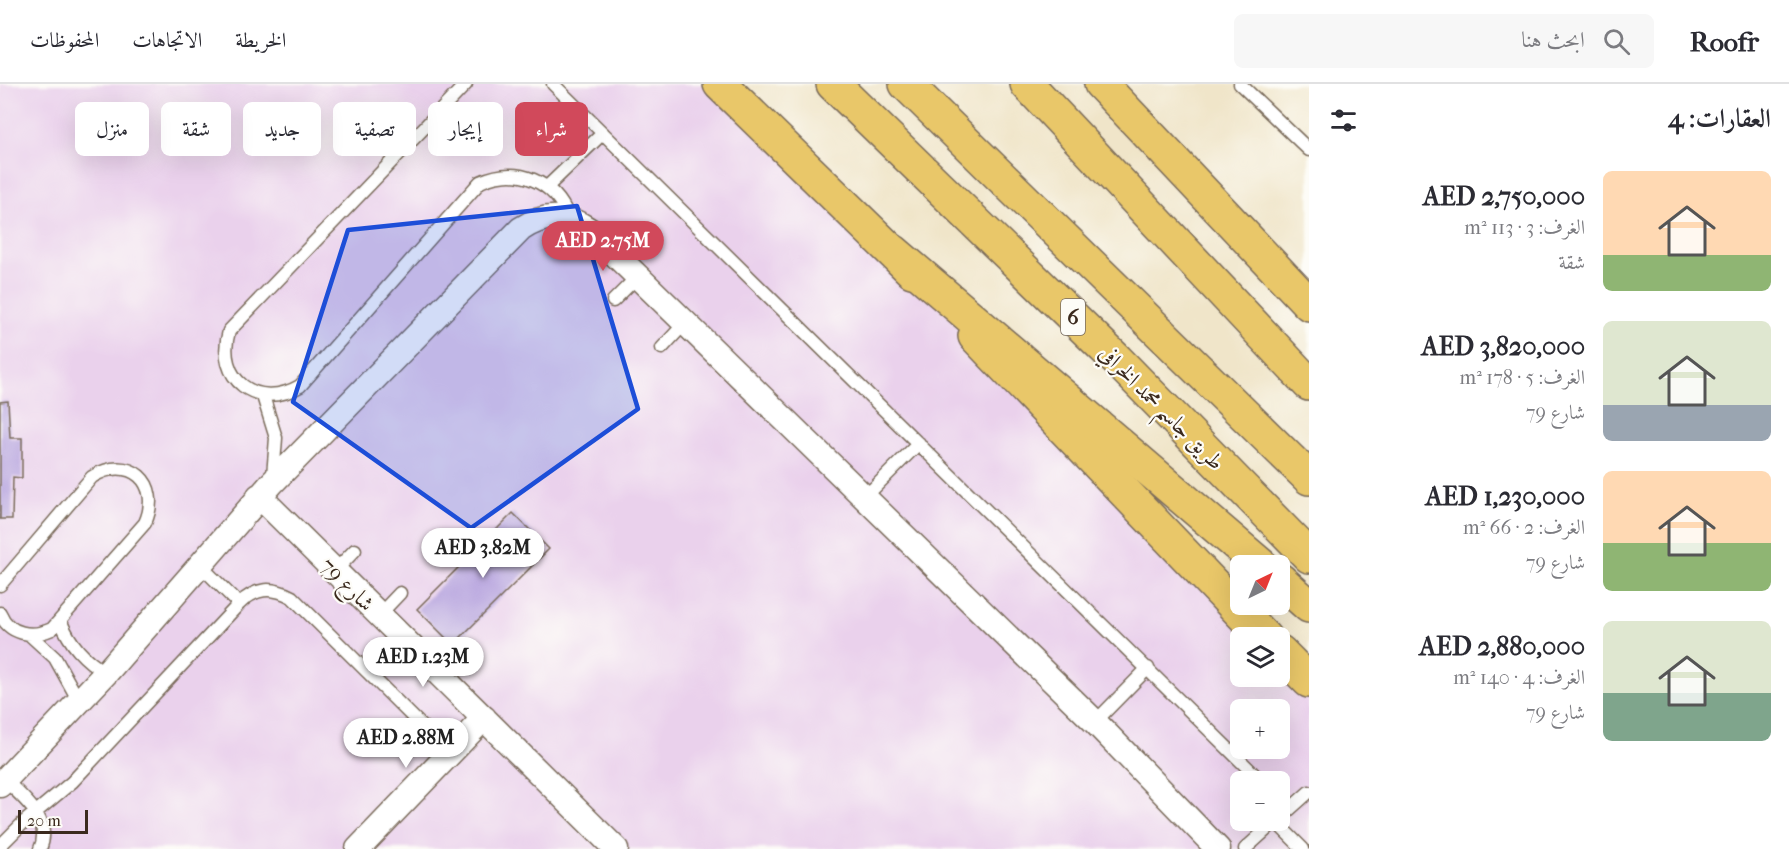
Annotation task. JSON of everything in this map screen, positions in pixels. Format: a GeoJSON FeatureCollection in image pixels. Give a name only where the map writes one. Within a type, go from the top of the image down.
{"type":"FeatureCollection","features":[{"type":"Feature","properties":{"kind":"main road"},"geometry":{"type":"LineString","coordinates":[[708,84],[797,158]]}},
{"type":"Feature","properties":{"kind":"main road"},"geometry":{"type":"LineString","coordinates":[[720,84],[893,251],[1254,627]]}},
{"type":"Feature","properties":{"kind":"main road","name":"طريق جاسم محمد الخرافي"},"geometry":{"type":"LineString","coordinates":[[833,84],[1117,360],[1309,556]]}},
{"type":"Feature","properties":{"kind":"main road","name":"6"},"geometry":{"type":"LineString","coordinates":[[906,84],[1309,478]]}},
{"type":"Feature","properties":{"kind":"main road"},"geometry":{"type":"LineString","coordinates":[[1027,84],[1309,384]]}},
{"type":"Feature","properties":{"kind":"main road"},"geometry":{"type":"LineString","coordinates":[[1101,84],[1309,304]]}},
{"type":"Feature","properties":{"kind":"main road"},"geometry":{"type":"LineString","coordinates":[[893,251],[1249,555]]}},
{"type":"Feature","properties":{"kind":"main road"},"geometry":{"type":"LineString","coordinates":[[1290,589],[1309,606]]}},
{"type":"Feature","properties":{"kind":"main road"},"geometry":{"type":"LineString","coordinates":[[1290,662],[1309,681]]}},
{"type":"Feature","properties":{"kind":"street"},"geometry":{"type":"LineString","coordinates":[[2,782],[106,673],[266,490],[521,229],[543,217],[569,218],[591,231],[638,276],[1095,722],[1218,849]]}},
{"type":"Feature","properties":{"kind":"street","name":"شارع 79"},"geometry":{"type":"LineString","coordinates":[[266,490],[335,571],[616,849]]}},
{"type":"Feature","properties":{"kind":"street"},"geometry":{"type":"LineString","coordinates":[[358,849],[484,718]]}},
{"type":"Feature","properties":{"kind":"lane"},"geometry":{"type":"LineString","coordinates":[[466,84],[229,331],[226,342],[228,365],[241,384],[263,396],[276,396],[300,386],[480,182],[511,174],[536,180],[547,187],[564,206],[569,218]]}},
{"type":"Feature","properties":{"kind":"lane"},"geometry":{"type":"LineString","coordinates":[[553,84],[1251,771]]}},
{"type":"Feature","properties":{"kind":"lane"},"geometry":{"type":"LineString","coordinates":[[1240,84],[1309,150]]}},
{"type":"Feature","properties":{"kind":"lane"},"geometry":{"type":"LineString","coordinates":[[1251,94],[1261,84]]}},
{"type":"Feature","properties":{"kind":"lane"},"geometry":{"type":"LineString","coordinates":[[547,187],[603,133]]}},
{"type":"Feature","properties":{"kind":"lane"},"geometry":{"type":"LineString","coordinates":[[614,301],[638,276]]}},
{"type":"Feature","properties":{"kind":"lane"},"geometry":{"type":"LineString","coordinates":[[662,348],[686,323]]}},
{"type":"Feature","properties":{"kind":"lane"},"geometry":{"type":"LineString","coordinates":[[263,396],[276,438],[276,461],[266,490]]}},
{"type":"Feature","properties":{"kind":"lane"},"geometry":{"type":"LineString","coordinates":[[865,497],[919,443]]}},
{"type":"Feature","properties":{"kind":"lane"},"geometry":{"type":"LineString","coordinates":[[0,585],[92,477],[103,470],[116,467],[140,476],[151,498],[150,511],[145,523],[52,629],[30,635]]}},
{"type":"Feature","properties":{"kind":"lane"},"geometry":{"type":"LineString","coordinates":[[335,571],[355,550]]}},
{"type":"Feature","properties":{"kind":"lane"},"geometry":{"type":"LineString","coordinates":[[200,565],[239,604]]}},
{"type":"Feature","properties":{"kind":"lane"},"geometry":{"type":"LineString","coordinates":[[0,846],[35,812],[72,782],[247,596],[269,589],[292,597],[450,754]]}},
{"type":"Feature","properties":{"kind":"lane"},"geometry":{"type":"LineString","coordinates":[[379,615],[400,593]]}},
{"type":"Feature","properties":{"kind":"lane"},"geometry":{"type":"LineString","coordinates":[[0,613],[10,627],[30,635],[55,658],[79,701]]}},
{"type":"Feature","properties":{"kind":"lane"},"geometry":{"type":"LineString","coordinates":[[60,620],[73,646],[106,673]]}},
{"type":"Feature","properties":{"kind":"lane"},"geometry":{"type":"LineString","coordinates":[[1095,722],[1148,668]]}},
{"type":"Feature","properties":{"kind":"lane"},"geometry":{"type":"LineString","coordinates":[[2,782],[35,812],[43,828],[40,849]]}},
{"type":"Feature","properties":{"kind":"lane"},"geometry":{"type":"LineString","coordinates":[[1290,809],[1309,792]]}},
{"type":"Feature","properties":{"kind":"lane"},"geometry":{"type":"LineString","coordinates":[[1245,849],[1265,831]]}},
{"type":"Feature","properties":{"kind":"lane"},"geometry":{"type":"LineString","coordinates":[[1287,831],[1303,849]]}},
{"type":"Feature","properties":{"kind":"highlighted area"},"geometry":{"type":"Polygon","coordinates":[[[577,206],[638,409],[471,528],[293,402],[348,230],[577,206]]]}},
{"type":"Feature","properties":{"kind":"shaded area"},"geometry":{"type":"Polygon","coordinates":[[[0,84],[708,84],[797,158],[1230,601],[1230,615],[1244,615],[1255,627],[1230,627],[1230,687],[1290,687],[1290,662],[1309,681],[1309,849],[0,849],[0,84]]]}},
{"type":"Feature","properties":{"kind":"building"},"geometry":{"type":"Polygon","coordinates":[[[8,401],[10,438],[22,438],[22,478],[13,477],[12,519],[0,519],[0,402],[8,401]]]}},
{"type":"Feature","properties":{"kind":"building"},"geometry":{"type":"Polygon","coordinates":[[[513,513],[549,549],[453,645],[417,609],[513,513]]]}}]}
